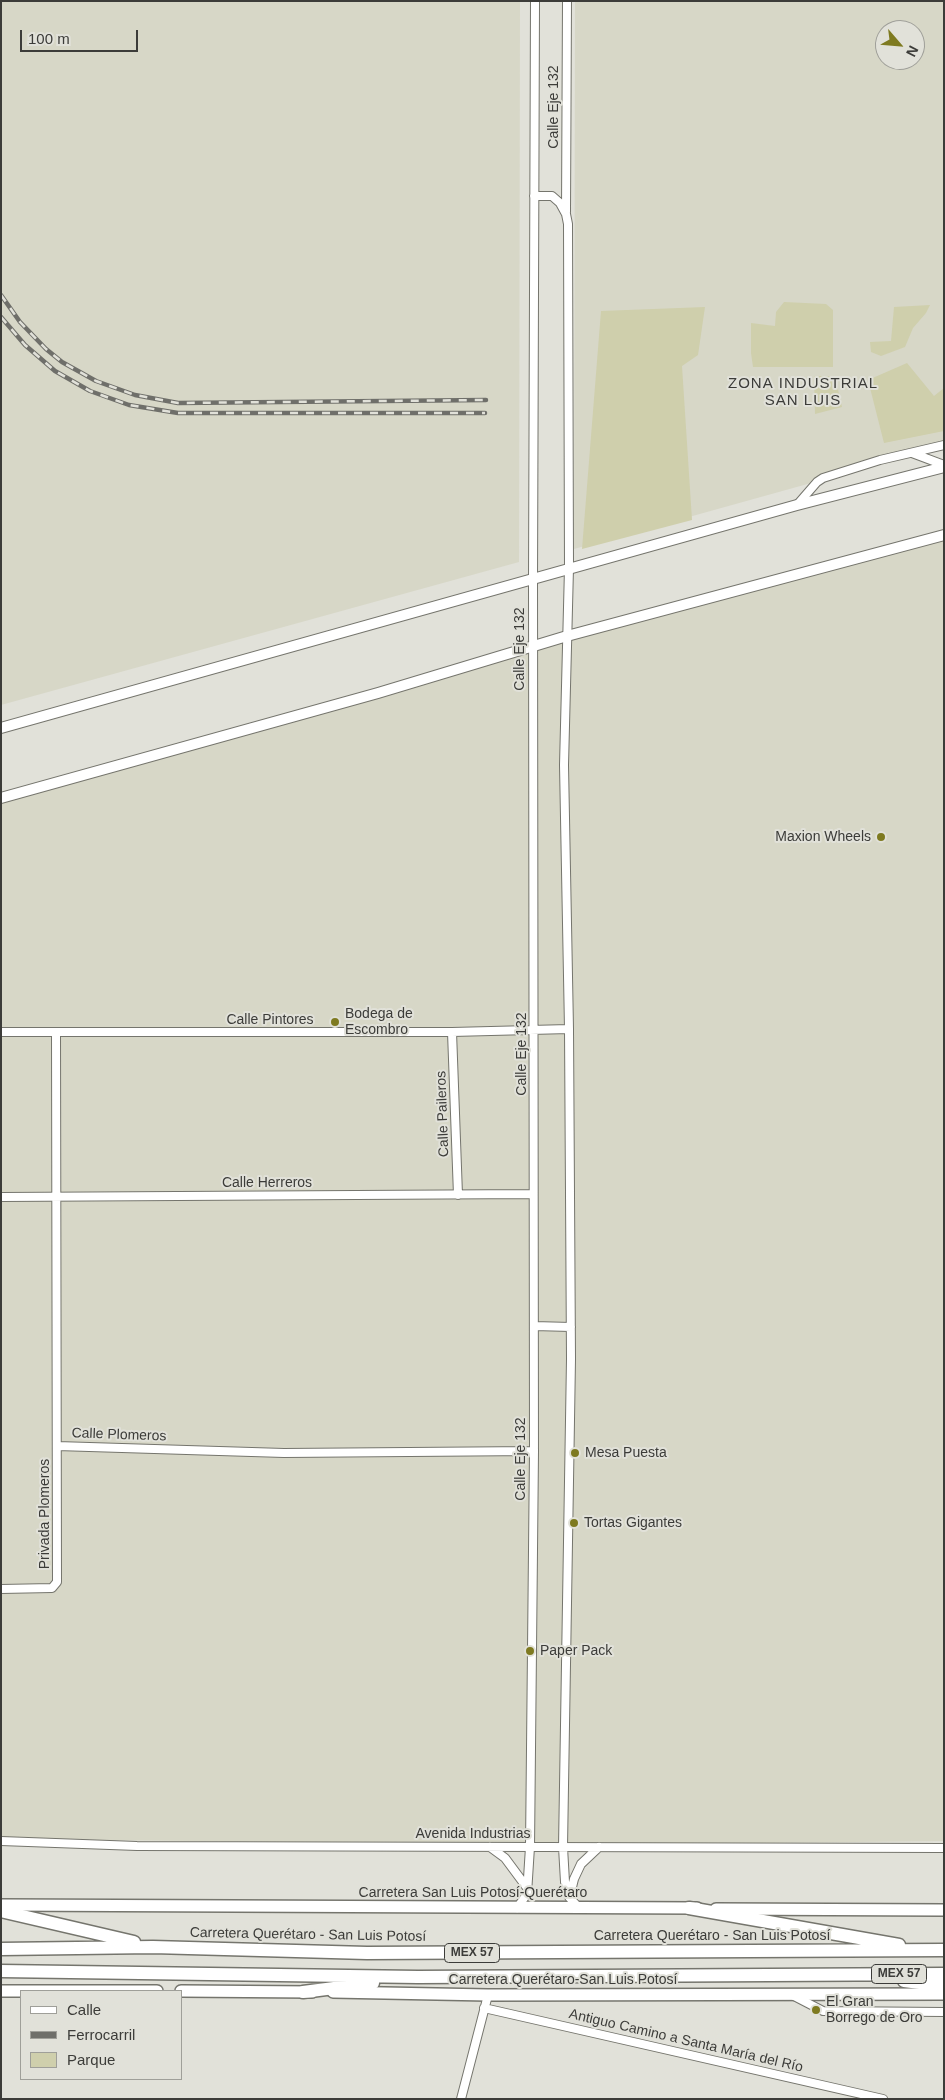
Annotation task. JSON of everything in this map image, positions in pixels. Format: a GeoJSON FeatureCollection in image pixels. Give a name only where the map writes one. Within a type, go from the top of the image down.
{"type":"FeatureCollection","features":[{"type":"Feature","properties":{"kind":"highway"},"geometry":{"type":"LineString","coordinates":[[689,1908],[937,1950]]}},
{"type":"Feature","properties":{"kind":"highway"},"geometry":{"type":"LineString","coordinates":[[1,1911],[153,1947]]}},
{"type":"Feature","properties":{"kind":"highway","name":"Carretera Querétaro - San Luis Potosí"},"geometry":{"type":"LineString","coordinates":[[1,1949],[153,1947],[367,1953],[937,1950]]}},
{"type":"Feature","properties":{"kind":"highway","name":"MEX 57"},"geometry":{"type":"LineString","coordinates":[[1,1971],[418,1977],[944,1974]]}},
{"type":"Feature","properties":{"kind":"highway"},"geometry":{"type":"LineString","coordinates":[[855,1974],[944,1986]]}},
{"type":"Feature","properties":{"kind":"highway"},"geometry":{"type":"LineString","coordinates":[[303,1992],[418,1977]]}},
{"type":"Feature","properties":{"kind":"main road","name":"Carretera San Luis Potosí-Querétaro"},"geometry":{"type":"LineString","coordinates":[[1,1905],[944,1910]]}},
{"type":"Feature","properties":{"kind":"main road"},"geometry":{"type":"LineString","coordinates":[[1,1991],[20,1991]]}},
{"type":"Feature","properties":{"kind":"main road","name":"Carretera Querétaro-San Luis Potosí"},"geometry":{"type":"LineString","coordinates":[[182,1991],[488,1995],[944,1994]]}},
{"type":"Feature","properties":{"kind":"street","name":"Calle Eje 132"},"geometry":{"type":"LineString","coordinates":[[517,1908],[527,1894],[530,1847],[534,1451],[533,579],[535,1]]}},
{"type":"Feature","properties":{"kind":"street","name":"Calle Eje 132"},"geometry":{"type":"LineString","coordinates":[[567,1],[566,214],[568,224],[569,568],[564,774],[569,1029],[571,1327],[563,1847],[565,1882],[569,1897]]}},
{"type":"Feature","properties":{"kind":"street"},"geometry":{"type":"LineString","coordinates":[[534,196],[552,196],[560,203],[566,214]]}},
{"type":"Feature","properties":{"kind":"street"},"geometry":{"type":"LineString","coordinates":[[797,505],[823,478],[880,460],[944,445]]}},
{"type":"Feature","properties":{"kind":"street"},"geometry":{"type":"LineString","coordinates":[[912,453],[944,466]]}},
{"type":"Feature","properties":{"kind":"street"},"geometry":{"type":"LineString","coordinates":[[1,728],[569,568],[944,466]]}},
{"type":"Feature","properties":{"kind":"street"},"geometry":{"type":"LineString","coordinates":[[1,798],[378,693],[567,636],[944,535]]}},
{"type":"Feature","properties":{"kind":"street","name":"Calle Pintores"},"geometry":{"type":"LineString","coordinates":[[1,1032],[452,1032],[569,1029]]}},
{"type":"Feature","properties":{"kind":"street","name":"Calle Plomeros"},"geometry":{"type":"LineString","coordinates":[[56,1032],[57,1446],[284,1453],[534,1451]]}},
{"type":"Feature","properties":{"kind":"street","name":"Calle Paileros"},"geometry":{"type":"LineString","coordinates":[[452,1032],[458,1195]]}},
{"type":"Feature","properties":{"kind":"street","name":"Calle Herreros"},"geometry":{"type":"LineString","coordinates":[[1,1197],[533,1194]]}},
{"type":"Feature","properties":{"kind":"street"},"geometry":{"type":"LineString","coordinates":[[534,1326],[571,1327]]}},
{"type":"Feature","properties":{"kind":"street","name":"Privada Plomeros"},"geometry":{"type":"LineString","coordinates":[[1,1589],[52,1588],[58,1582],[57,1446]]}},
{"type":"Feature","properties":{"kind":"street","name":"Avenida Industrias"},"geometry":{"type":"LineString","coordinates":[[1,1841],[137,1846],[944,1848]]}},
{"type":"Feature","properties":{"kind":"street"},"geometry":{"type":"LineString","coordinates":[[490,1847],[505,1858],[528,1889]]}},
{"type":"Feature","properties":{"kind":"street"},"geometry":{"type":"LineString","coordinates":[[579,1908],[569,1897],[574,1878],[582,1864],[600,1847]]}},
{"type":"Feature","properties":{"kind":"street"},"geometry":{"type":"LineString","coordinates":[[461,2099],[488,1995]]}},
{"type":"Feature","properties":{"kind":"street"},"geometry":{"type":"LineString","coordinates":[[791,1995],[823,2011],[944,2012]]}},
{"type":"Feature","properties":{"kind":"street","name":"Antiguo Camino a Santa María del Río"},"geometry":{"type":"LineString","coordinates":[[484,2008],[883,2099]]}},
{"type":"Feature","properties":{"kind":"shaded area"},"geometry":{"type":"Polygon","coordinates":[[[1,1],[520,1],[519,562],[1,705],[1,1]]]}},
{"type":"Feature","properties":{"kind":"shaded area"},"geometry":{"type":"Polygon","coordinates":[[[575,1],[944,1],[944,446],[574,549],[575,1]]]}},
{"type":"Feature","properties":{"kind":"shaded area"},"geometry":{"type":"Polygon","coordinates":[[[944,534],[944,1841],[583,1845],[1,1839],[1,798],[944,534]]]}},
{"type":"Feature","properties":{"kind":"green space"},"geometry":{"type":"Polygon","coordinates":[[[784,302],[826,304],[833,310],[833,367],[753,367],[751,323],[775,326],[776,312],[784,302]]]}},
{"type":"Feature","properties":{"kind":"green space"},"geometry":{"type":"Polygon","coordinates":[[[930,305],[926,313],[913,328],[905,347],[881,356],[871,352],[870,342],[891,341],[894,307],[930,305]]]}},
{"type":"Feature","properties":{"kind":"green space"},"geometry":{"type":"Polygon","coordinates":[[[705,307],[698,355],[682,366],[692,520],[582,549],[601,311],[705,307]]]}},
{"type":"Feature","properties":{"kind":"green space"},"geometry":{"type":"Polygon","coordinates":[[[907,363],[934,396],[944,388],[944,431],[884,443],[868,380],[907,363]]]}},
{"type":"Feature","properties":{"kind":"green space"},"geometry":{"type":"Polygon","coordinates":[[[814,376],[835,376],[842,407],[815,414],[814,376]]]}},
{"type":"Feature","properties":{"kind":"railway"},"geometry":{"type":"LineString","coordinates":[[1,295],[20,322],[46,349],[62,362],[96,381],[135,395],[178,403],[486,400]]}},
{"type":"Feature","properties":{"kind":"railway"},"geometry":{"type":"LineString","coordinates":[[1,317],[25,345],[55,371],[90,391],[129,405],[178,413],[485,413]]}},
{"type":"Feature","properties":{"kind":"place","name":"Maxion Wheels"},"geometry":{"type":"Point","coordinates":[881,837]}},
{"type":"Feature","properties":{"kind":"place","name":"Bodega de Escombro"},"geometry":{"type":"Point","coordinates":[335,1022]}},
{"type":"Feature","properties":{"kind":"place","name":"Mesa Puesta"},"geometry":{"type":"Point","coordinates":[575,1453]}},
{"type":"Feature","properties":{"kind":"place","name":"Tortas Gigantes"},"geometry":{"type":"Point","coordinates":[574,1523]}},
{"type":"Feature","properties":{"kind":"place","name":"Paper Pack"},"geometry":{"type":"Point","coordinates":[530,1651]}},
{"type":"Feature","properties":{"kind":"place","name":"El Gran Borrego de Oro"},"geometry":{"type":"Point","coordinates":[816,2010]}},
{"type":"Feature","properties":{"kind":"district","name":"ZONA INDUSTRIAL SAN LUIS"},"geometry":{"type":"Point","coordinates":[803,392]}}]}
